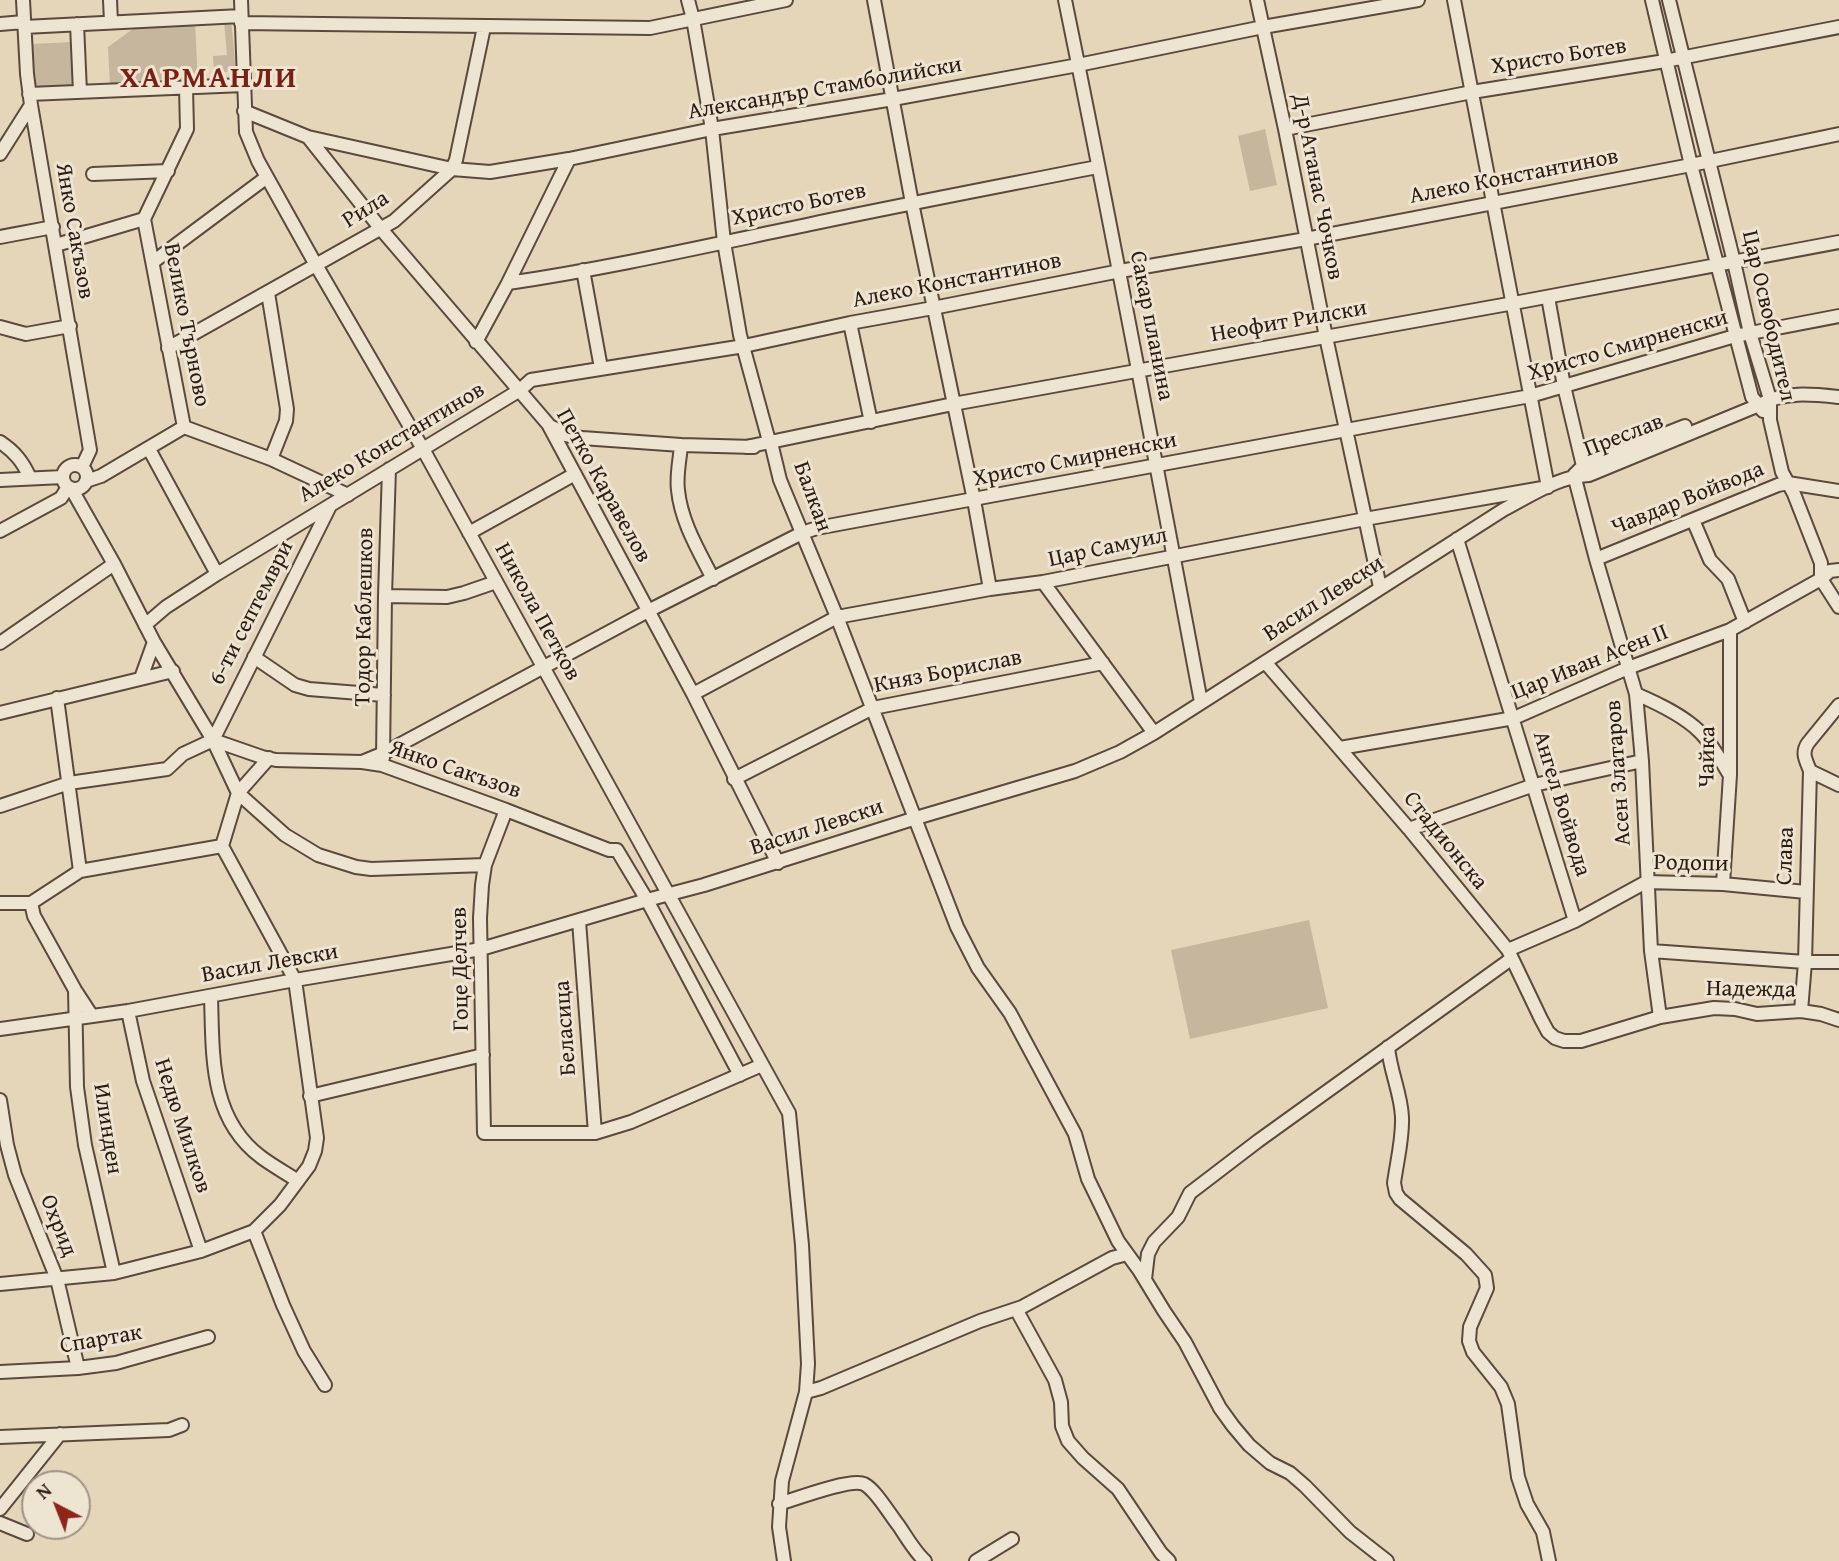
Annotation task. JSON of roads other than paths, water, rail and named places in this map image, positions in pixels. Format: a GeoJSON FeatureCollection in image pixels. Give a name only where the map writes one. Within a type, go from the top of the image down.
{"type":"FeatureCollection","features":[{"type":"Feature","properties":{"kind":"street","name":"Янко Сакъзов"},"geometry":{"type":"LineString","coordinates":[[23,0],[30,99],[90,450],[82,467]]}},
{"type":"Feature","properties":{"kind":"street"},"geometry":{"type":"LineString","coordinates":[[110,0],[111,22]]}},
{"type":"Feature","properties":{"kind":"street","name":"Никола Петков"},"geometry":{"type":"LineString","coordinates":[[241,0],[246,132],[258,161],[423,449],[789,1113],[802,1245],[808,1364],[806,1392],[782,1481],[779,1504],[784,1561]]}},
{"type":"Feature","properties":{"kind":"street","name":"Балкан"},"geometry":{"type":"LineString","coordinates":[[688,0],[712,129],[724,242],[740,335],[780,480],[838,617],[957,927],[978,968],[1010,1013],[1074,1134],[1088,1179],[1118,1241],[1185,1342],[1208,1387],[1233,1426],[1249,1445],[1270,1463],[1290,1473],[1350,1532],[1387,1561]]}},
{"type":"Feature","properties":{"kind":"street"},"geometry":{"type":"LineString","coordinates":[[0,24],[241,19],[484,27],[650,28],[786,0]]}},
{"type":"Feature","properties":{"kind":"street"},"geometry":{"type":"LineString","coordinates":[[874,0],[990,589]]}},
{"type":"Feature","properties":{"kind":"street","name":"Сакар планина"},"geometry":{"type":"LineString","coordinates":[[1065,0],[1202,702]]}},
{"type":"Feature","properties":{"kind":"street","name":"Д-р Атанас Чочков"},"geometry":{"type":"LineString","coordinates":[[1257,0],[1380,587]]}},
{"type":"Feature","properties":{"kind":"street","name":"Александър Стамболийски"},"geometry":{"type":"LineString","coordinates":[[244,111],[308,136],[452,169],[490,172],[1418,0]]}},
{"type":"Feature","properties":{"kind":"street"},"geometry":{"type":"LineString","coordinates":[[1454,0],[1548,487]]}},
{"type":"Feature","properties":{"kind":"street","name":"Цар Освободител"},"geometry":{"type":"LineString","coordinates":[[1652,0],[1735,336],[1770,420],[1782,471],[1788,483]]}},
{"type":"Feature","properties":{"kind":"street","name":"Цар Освободител"},"geometry":{"type":"LineString","coordinates":[[1670,0],[1734,262],[1761,398]]}},
{"type":"Feature","properties":{"kind":"street"},"geometry":{"type":"LineString","coordinates":[[77,24],[80,92]]}},
{"type":"Feature","properties":{"kind":"street"},"geometry":{"type":"LineString","coordinates":[[452,169],[484,27]]}},
{"type":"Feature","properties":{"kind":"street","name":"Христо Ботев"},"geometry":{"type":"LineString","coordinates":[[1286,129],[1472,92],[1665,61],[1839,27]]}},
{"type":"Feature","properties":{"kind":"street"},"geometry":{"type":"LineString","coordinates":[[0,154],[30,99],[80,92],[244,85]]}},
{"type":"Feature","properties":{"kind":"street","name":"Велико Търново"},"geometry":{"type":"LineString","coordinates":[[86,481],[101,476],[184,427],[144,219],[187,129],[186,88]]}},
{"type":"Feature","properties":{"kind":"street","name":"Алеко Константинов"},"geometry":{"type":"LineString","coordinates":[[145,625],[166,607],[520,390],[531,380],[744,346],[850,323],[1120,271],[1306,239],[1839,134]]}},
{"type":"Feature","properties":{"kind":"street","name":"Петко Каравелов"},"geometry":{"type":"LineString","coordinates":[[308,136],[381,229],[548,425],[692,694],[778,863]]}},
{"type":"Feature","properties":{"kind":"street"},"geometry":{"type":"LineString","coordinates":[[476,342],[569,159]]}},
{"type":"Feature","properties":{"kind":"street","name":"Христо Ботев"},"geometry":{"type":"LineString","coordinates":[[508,283],[1097,167]]}},
{"type":"Feature","properties":{"kind":"street","name":"Рила"},"geometry":{"type":"LineString","coordinates":[[168,348],[394,221],[452,169]]}},
{"type":"Feature","properties":{"kind":"street"},"geometry":{"type":"LineString","coordinates":[[93,174],[168,172]]}},
{"type":"Feature","properties":{"kind":"street"},"geometry":{"type":"LineString","coordinates":[[153,262],[267,177]]}},
{"type":"Feature","properties":{"kind":"street"},"geometry":{"type":"LineString","coordinates":[[56,245],[144,219]]}},
{"type":"Feature","properties":{"kind":"street"},"geometry":{"type":"LineString","coordinates":[[0,237],[53,227]]}},
{"type":"Feature","properties":{"kind":"street","name":"Неофит Рилски"},"geometry":{"type":"LineString","coordinates":[[548,425],[566,435],[681,445],[771,444],[953,404],[1839,242]]}},
{"type":"Feature","properties":{"kind":"street"},"geometry":{"type":"LineString","coordinates":[[583,270],[601,368]]}},
{"type":"Feature","properties":{"kind":"street"},"geometry":{"type":"LineString","coordinates":[[268,293],[287,409],[286,421],[271,459]]}},
{"type":"Feature","properties":{"kind":"street","name":"Асен Златаров"},"geometry":{"type":"LineString","coordinates":[[1548,297],[1596,559],[1636,694],[1651,951],[1660,1017]]}},
{"type":"Feature","properties":{"kind":"street","name":"Христо Смирненски"},"geometry":{"type":"LineString","coordinates":[[362,762],[383,759],[648,611],[802,533],[817,528],[1530,396],[1735,336],[1839,316]]}},
{"type":"Feature","properties":{"kind":"street"},"geometry":{"type":"LineString","coordinates":[[850,323],[871,422]]}},
{"type":"Feature","properties":{"kind":"street"},"geometry":{"type":"LineString","coordinates":[[0,327],[26,334],[70,326]]}},
{"type":"Feature","properties":{"kind":"street","name":"Преслав"},"geometry":{"type":"LineString","coordinates":[[1578,470],[1588,475],[1781,388],[1839,390]]}},
{"type":"Feature","properties":{"kind":"street","name":"Преслав"},"geometry":{"type":"LineString","coordinates":[[1761,398],[1802,394],[1839,397]]}},
{"type":"Feature","properties":{"kind":"street"},"geometry":{"type":"LineString","coordinates":[[184,427],[271,459],[348,495]]}},
{"type":"Feature","properties":{"kind":"street"},"geometry":{"type":"LineString","coordinates":[[0,442],[24,463],[30,478]]}},
{"type":"Feature","properties":{"kind":"street"},"geometry":{"type":"LineString","coordinates":[[681,445],[678,488],[681,509],[713,579]]}},
{"type":"Feature","properties":{"kind":"street"},"geometry":{"type":"LineString","coordinates":[[149,449],[217,575]]}},
{"type":"Feature","properties":{"kind":"street"},"geometry":{"type":"LineString","coordinates":[[0,480],[30,478],[67,484],[79,488],[87,476],[82,467],[71,465],[66,468],[67,484],[61,498],[0,531]]}},
{"type":"Feature","properties":{"kind":"street","name":"Тодор Каблешков"},"geometry":{"type":"LineString","coordinates":[[383,759],[389,470]]}},
{"type":"Feature","properties":{"kind":"street","name":"Васил Левски"},"geometry":{"type":"LineString","coordinates":[[0,1029],[128,1011],[481,949],[778,863],[916,818],[1075,771],[1120,752],[1154,733],[1503,510],[1578,470]]}},
{"type":"Feature","properties":{"kind":"street"},"geometry":{"type":"LineString","coordinates":[[469,533],[575,474]]}},
{"type":"Feature","properties":{"kind":"street"},"geometry":{"type":"LineString","coordinates":[[1788,483],[1821,563],[1821,579],[1839,607]]}},
{"type":"Feature","properties":{"kind":"street","name":"Чавдар Войвода"},"geometry":{"type":"LineString","coordinates":[[1596,559],[1788,483],[1839,491]]}},
{"type":"Feature","properties":{"kind":"street"},"geometry":{"type":"LineString","coordinates":[[67,484],[114,564],[154,642],[213,740],[238,793],[300,846],[345,864],[371,869],[485,865]]}},
{"type":"Feature","properties":{"kind":"street","name":"Цар Самуил"},"geometry":{"type":"LineString","coordinates":[[692,694],[838,617],[1043,582],[1365,519],[1548,487]]}},
{"type":"Feature","properties":{"kind":"street","name":"6-ти септември"},"geometry":{"type":"LineString","coordinates":[[213,740],[330,506]]}},
{"type":"Feature","properties":{"kind":"street"},"geometry":{"type":"LineString","coordinates":[[1693,520],[1710,560],[1728,579],[1745,622]]}},
{"type":"Feature","properties":{"kind":"street","name":"Ангел Войвода"},"geometry":{"type":"LineString","coordinates":[[1457,539],[1575,921]]}},
{"type":"Feature","properties":{"kind":"street"},"geometry":{"type":"LineString","coordinates":[[0,643],[114,564]]}},
{"type":"Feature","properties":{"kind":"street","name":"Цар Иван Асен II"},"geometry":{"type":"LineString","coordinates":[[1340,748],[1514,718],[1628,668],[1730,630],[1821,579],[1830,571],[1839,570]]}},
{"type":"Feature","properties":{"kind":"street"},"geometry":{"type":"LineString","coordinates":[[385,596],[447,597],[496,582]]}},
{"type":"Feature","properties":{"kind":"street"},"geometry":{"type":"LineString","coordinates":[[1043,582],[1154,733]]}},
{"type":"Feature","properties":{"kind":"street","name":"Чайка"},"geometry":{"type":"LineString","coordinates":[[1723,884],[1730,775],[1730,630]]}},
{"type":"Feature","properties":{"kind":"street"},"geometry":{"type":"LineString","coordinates":[[141,678],[154,642]]}},
{"type":"Feature","properties":{"kind":"street"},"geometry":{"type":"LineString","coordinates":[[254,657],[295,685],[309,689],[384,695]]}},
{"type":"Feature","properties":{"kind":"street","name":"Стадионска"},"geometry":{"type":"LineString","coordinates":[[1265,662],[1409,829],[1509,954],[1548,1032],[1564,1041],[1581,1041]]}},
{"type":"Feature","properties":{"kind":"street","name":"Княз Борислав"},"geometry":{"type":"LineString","coordinates":[[734,779],[873,708],[1103,663]]}},
{"type":"Feature","properties":{"kind":"street"},"geometry":{"type":"LineString","coordinates":[[0,712],[173,671]]}},
{"type":"Feature","properties":{"kind":"street"},"geometry":{"type":"LineString","coordinates":[[1636,694],[1653,701],[1698,730],[1710,743],[1730,775]]}},
{"type":"Feature","properties":{"kind":"street"},"geometry":{"type":"LineString","coordinates":[[57,698],[80,871]]}},
{"type":"Feature","properties":{"kind":"street","name":"Слава"},"geometry":{"type":"LineString","coordinates":[[1801,1011],[1805,962],[1810,771],[1803,754],[1804,748],[1839,705]]}},
{"type":"Feature","properties":{"kind":"street","name":"Янко Сакъзов"},"geometry":{"type":"LineString","coordinates":[[213,740],[269,758],[362,762]]}},
{"type":"Feature","properties":{"kind":"street"},"geometry":{"type":"LineString","coordinates":[[0,806],[69,783],[167,769],[183,754],[213,740]]}},
{"type":"Feature","properties":{"kind":"street"},"geometry":{"type":"LineString","coordinates":[[0,1284],[114,1273],[201,1251],[254,1231],[280,1205],[312,1159],[317,1138],[295,980],[222,846],[238,793],[269,758]]}},
{"type":"Feature","properties":{"kind":"street","name":"Янко Сакъзов"},"geometry":{"type":"LineString","coordinates":[[383,759],[506,810],[609,850],[617,850]]}},
{"type":"Feature","properties":{"kind":"street"},"geometry":{"type":"LineString","coordinates":[[1409,829],[1534,785],[1642,761]]}},
{"type":"Feature","properties":{"kind":"street"},"geometry":{"type":"LineString","coordinates":[[1810,771],[1839,785]]}},
{"type":"Feature","properties":{"kind":"street","name":"Гоце Делчев"},"geometry":{"type":"LineString","coordinates":[[506,810],[485,865],[482,885],[484,1133],[594,1133]]}},
{"type":"Feature","properties":{"kind":"street"},"geometry":{"type":"LineString","coordinates":[[638,837],[617,850],[647,900],[740,1075]]}},
{"type":"Feature","properties":{"kind":"street"},"geometry":{"type":"LineString","coordinates":[[0,903],[31,903],[80,871],[222,846]]}},
{"type":"Feature","properties":{"kind":"street","name":"Родопи"},"geometry":{"type":"LineString","coordinates":[[1145,1280],[1148,1254],[1154,1242],[1178,1217],[1190,1193],[1509,954],[1646,882],[1723,884],[1805,892]]}},
{"type":"Feature","properties":{"kind":"street","name":"Илинден"},"geometry":{"type":"LineString","coordinates":[[31,903],[34,916],[92,1016]]}},
{"type":"Feature","properties":{"kind":"street","name":"Беласица"},"geometry":{"type":"LineString","coordinates":[[579,921],[594,1133]]}},
{"type":"Feature","properties":{"kind":"street"},"geometry":{"type":"LineString","coordinates":[[1651,951],[1839,962]]}},
{"type":"Feature","properties":{"kind":"street","name":"Илинден"},"geometry":{"type":"LineString","coordinates":[[75,990],[77,1087],[85,1145],[114,1273]]}},
{"type":"Feature","properties":{"kind":"street"},"geometry":{"type":"LineString","coordinates":[[211,997],[213,1069],[231,1123],[243,1141],[260,1157],[298,1181]]}},
{"type":"Feature","properties":{"kind":"street","name":"Надежда"},"geometry":{"type":"LineString","coordinates":[[1581,1041],[1660,1017],[1714,1008],[1757,1014],[1801,1011],[1839,1020]]}},
{"type":"Feature","properties":{"kind":"street","name":"Недю Милков"},"geometry":{"type":"LineString","coordinates":[[128,1011],[143,1081],[201,1251]]}},
{"type":"Feature","properties":{"kind":"street"},"geometry":{"type":"LineString","coordinates":[[1388,1047],[1400,1096],[1402,1118],[1394,1182],[1396,1193],[1466,1254],[1485,1275],[1487,1288],[1470,1327],[1469,1341],[1473,1352],[1501,1387],[1508,1404],[1518,1477],[1527,1504],[1543,1532],[1549,1561]]}},
{"type":"Feature","properties":{"kind":"street"},"geometry":{"type":"LineString","coordinates":[[310,1096],[484,1055]]}},
{"type":"Feature","properties":{"kind":"street"},"geometry":{"type":"LineString","coordinates":[[594,1133],[631,1122],[762,1065]]}},
{"type":"Feature","properties":{"kind":"street","name":"Охрид"},"geometry":{"type":"LineString","coordinates":[[0,1100],[7,1145],[57,1279],[78,1368]]}},
{"type":"Feature","properties":{"kind":"street"},"geometry":{"type":"LineString","coordinates":[[254,1231],[304,1351],[325,1385]]}},
{"type":"Feature","properties":{"kind":"street"},"geometry":{"type":"LineString","coordinates":[[806,1392],[1016,1309],[1112,1258],[1127,1254]]}},
{"type":"Feature","properties":{"kind":"street"},"geometry":{"type":"LineString","coordinates":[[1016,1309],[1055,1380],[1061,1402],[1062,1426],[1068,1441],[1118,1489],[1169,1561]]}},
{"type":"Feature","properties":{"kind":"street","name":"Спартак"},"geometry":{"type":"LineString","coordinates":[[0,1372],[116,1363],[208,1337]]}},
{"type":"Feature","properties":{"kind":"street"},"geometry":{"type":"LineString","coordinates":[[0,1437],[169,1430],[182,1425]]}},
{"type":"Feature","properties":{"kind":"street"},"geometry":{"type":"LineString","coordinates":[[0,1509],[60,1434]]}},
{"type":"Feature","properties":{"kind":"street"},"geometry":{"type":"LineString","coordinates":[[779,1504],[855,1482],[863,1483],[870,1488],[925,1561]]}},
{"type":"Feature","properties":{"kind":"street"},"geometry":{"type":"LineString","coordinates":[[0,1523],[21,1532]]}},
{"type":"Feature","properties":{"kind":"street"},"geometry":{"type":"LineString","coordinates":[[976,1561],[1012,1539]]}},
{"type":"Feature","properties":{"kind":"district","name":"ХАРМАНЛИ"},"geometry":{"type":"Point","coordinates":[209,79]}}]}
